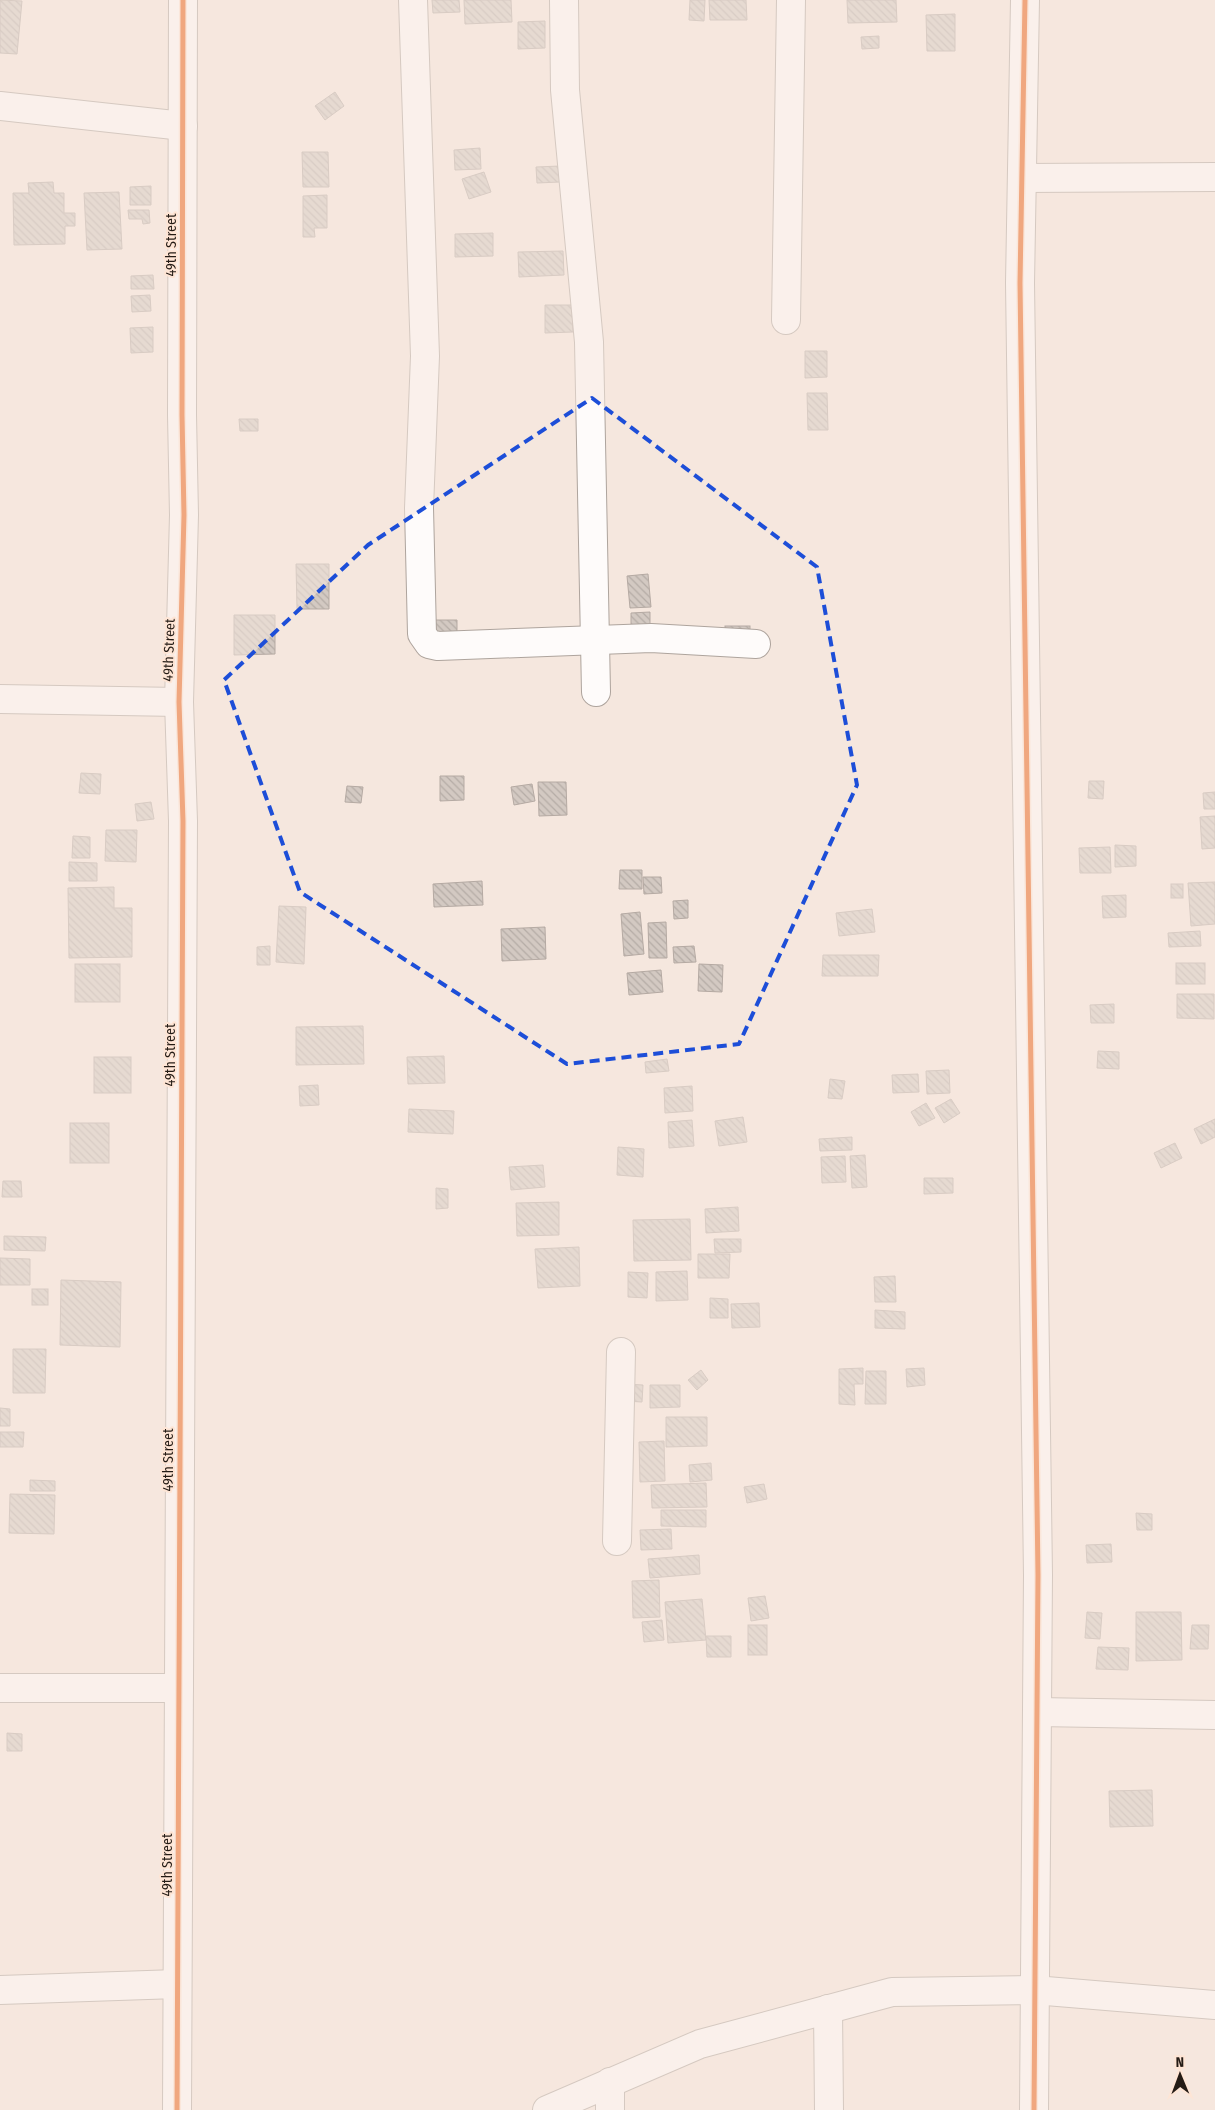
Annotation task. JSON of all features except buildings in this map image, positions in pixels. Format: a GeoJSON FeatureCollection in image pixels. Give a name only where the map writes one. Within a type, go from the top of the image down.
{"type":"FeatureCollection","features":[{"type":"Feature","properties":{"kind":"street","name":"49th Street"},"geometry":{"type":"LineString","coordinates":[[177,2110],[183,821],[179,702],[184,514],[182,415],[183,0]]}},
{"type":"Feature","properties":{"kind":"street"},"geometry":{"type":"LineString","coordinates":[[413,0],[425,356],[419,508],[422,634],[429,644],[438,646],[651,638],[756,644]]}},
{"type":"Feature","properties":{"kind":"street"},"geometry":{"type":"LineString","coordinates":[[564,0],[565,90],[589,342],[596,692]]}},
{"type":"Feature","properties":{"kind":"street"},"geometry":{"type":"LineString","coordinates":[[786,320],[791,0]]}},
{"type":"Feature","properties":{"kind":"street"},"geometry":{"type":"LineString","coordinates":[[1026,0],[1020,313],[1036,1372],[1037,1712],[1034,2110]]}},
{"type":"Feature","properties":{"kind":"street"},"geometry":{"type":"LineString","coordinates":[[0,106],[183,126]]}},
{"type":"Feature","properties":{"kind":"street"},"geometry":{"type":"LineString","coordinates":[[1022,178],[1215,177]]}},
{"type":"Feature","properties":{"kind":"street"},"geometry":{"type":"LineString","coordinates":[[0,699],[179,702]]}},
{"type":"Feature","properties":{"kind":"street"},"geometry":{"type":"LineString","coordinates":[[618,1541],[621,1352]]}},
{"type":"Feature","properties":{"kind":"street"},"geometry":{"type":"LineString","coordinates":[[0,1688],[179,1688]]}},
{"type":"Feature","properties":{"kind":"street"},"geometry":{"type":"LineString","coordinates":[[1037,1712],[1215,1715]]}},
{"type":"Feature","properties":{"kind":"street"},"geometry":{"type":"LineString","coordinates":[[0,1990],[178,1984]]}},
{"type":"Feature","properties":{"kind":"street"},"geometry":{"type":"LineString","coordinates":[[547,2110],[700,2044],[892,1992],[1034,1990],[1215,2005]]}},
{"type":"Feature","properties":{"kind":"street"},"geometry":{"type":"LineString","coordinates":[[828,2009],[829,2110]]}},
{"type":"Feature","properties":{"kind":"street"},"geometry":{"type":"LineString","coordinates":[[610,2082],[610,2110]]}},
{"type":"Feature","properties":{"kind":"highlighted area"},"geometry":{"type":"Polygon","coordinates":[[[592,398],[817,567],[857,785],[739,1044],[567,1064],[300,892],[224,680],[368,545],[592,398]]]}},
{"type":"Feature","properties":{"kind":"cycle path"},"geometry":{"type":"LineString","coordinates":[[177,2110],[183,821],[179,702],[184,515],[182,415],[183,0]]}},
{"type":"Feature","properties":{"kind":"cycle path"},"geometry":{"type":"LineString","coordinates":[[1025,0],[1020,283],[1038,1575],[1034,2110]]}}]}
